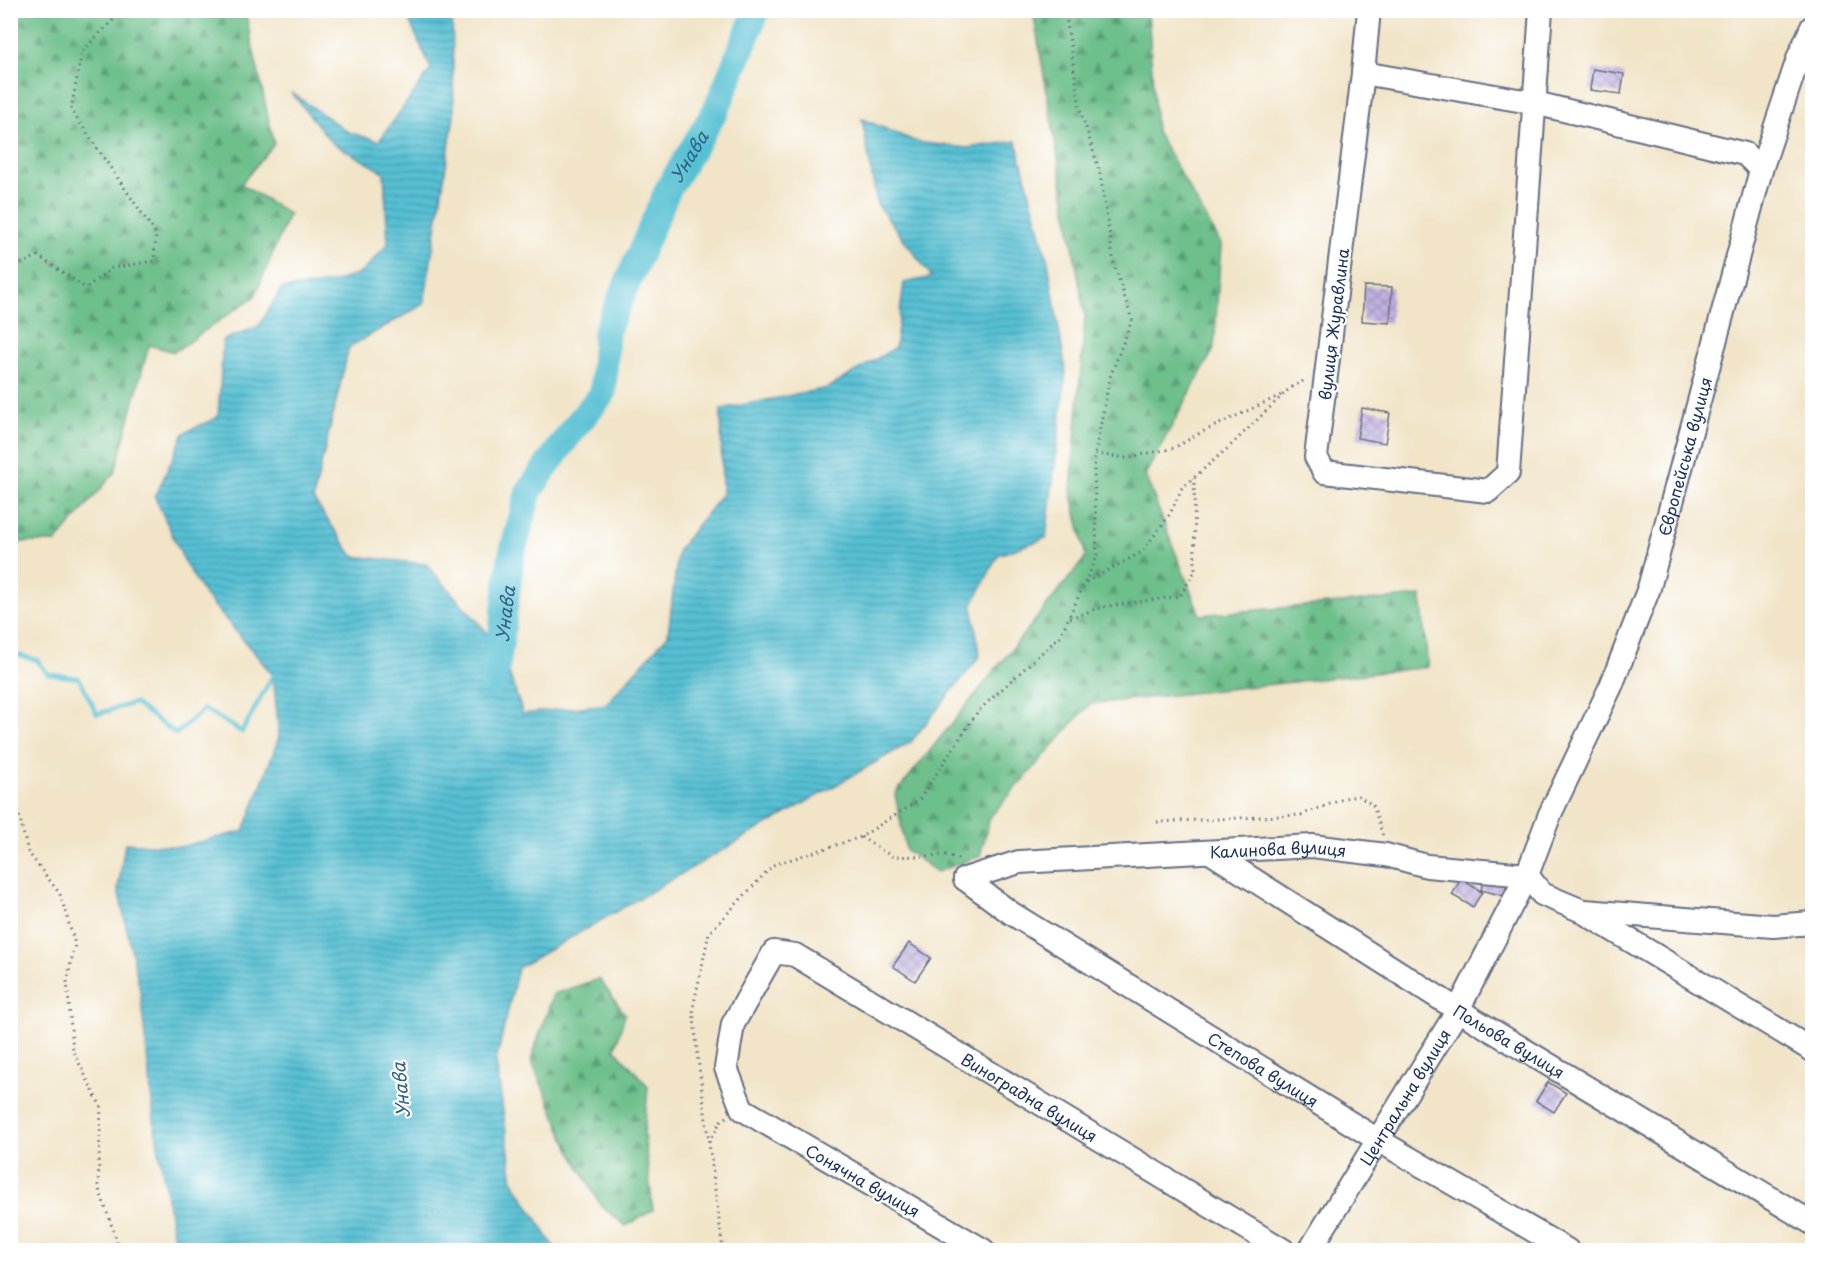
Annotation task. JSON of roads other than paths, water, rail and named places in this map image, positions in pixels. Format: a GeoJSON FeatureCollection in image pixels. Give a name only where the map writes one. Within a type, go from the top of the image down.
{"type":"FeatureCollection","features":[{"type":"Feature","properties":{"kind":"street","name":"вулиця Журавлина"},"geometry":{"type":"LineString","coordinates":[[1369,10],[1364,73],[1316,457],[1324,472],[1488,491],[1508,473],[1535,103]]}},
{"type":"Feature","properties":{"kind":"street"},"geometry":{"type":"LineString","coordinates":[[1535,103],[1541,10]]}},
{"type":"Feature","properties":{"kind":"street","name":"Європейська вулиця"},"geometry":{"type":"LineString","coordinates":[[1527,875],[1550,814],[1611,686],[1649,588],[1761,170],[1799,56],[1812,27]]}},
{"type":"Feature","properties":{"kind":"street"},"geometry":{"type":"LineString","coordinates":[[1364,73],[1535,103],[1745,154],[1761,170]]}},
{"type":"Feature","properties":{"kind":"street","name":"Калинова вулиця"},"geometry":{"type":"LineString","coordinates":[[965,879],[1019,862],[1312,846],[1386,855],[1427,866],[1527,875]]}},
{"type":"Feature","properties":{"kind":"street","name":"Польова вулиця"},"geometry":{"type":"LineString","coordinates":[[1210,852],[1458,1010],[1812,1223]]}},
{"type":"Feature","properties":{"kind":"street"},"geometry":{"type":"LineString","coordinates":[[1527,875],[1542,894],[1580,910],[1812,1050]]}},
{"type":"Feature","properties":{"kind":"street","name":"Центральна вулиця"},"geometry":{"type":"LineString","coordinates":[[1310,1251],[1458,1010],[1527,875]]}},
{"type":"Feature","properties":{"kind":"street","name":"Степова вулиця"},"geometry":{"type":"LineString","coordinates":[[965,879],[1011,913],[1378,1140],[1567,1251]]}},
{"type":"Feature","properties":{"kind":"street"},"geometry":{"type":"LineString","coordinates":[[1580,910],[1773,926],[1812,923]]}},
{"type":"Feature","properties":{"kind":"street","name":"Сонячна вулиця"},"geometry":{"type":"LineString","coordinates":[[774,952],[733,1024],[726,1068],[742,1109],[983,1251]]}},
{"type":"Feature","properties":{"kind":"street","name":"Виноградна вулиця"},"geometry":{"type":"LineString","coordinates":[[774,952],[795,955],[1283,1251]]}},
{"type":"Feature","properties":{"kind":"water"},"geometry":{"type":"Polygon","coordinates":[[[405,11],[452,11],[454,116],[424,304],[349,347],[313,499],[353,556],[426,564],[500,647],[523,714],[606,704],[668,635],[678,550],[722,494],[721,409],[828,388],[895,348],[904,283],[932,277],[877,204],[862,119],[917,142],[967,148],[1016,141],[1048,262],[1066,372],[1046,538],[998,555],[972,606],[980,656],[911,742],[518,968],[496,1061],[513,1181],[556,1250],[181,1250],[174,1239],[154,1121],[140,990],[118,889],[125,843],[180,847],[244,831],[279,737],[273,675],[204,594],[185,563],[155,497],[184,433],[218,417],[223,340],[259,326],[281,289],[331,283],[361,273],[388,244],[384,172],[332,143],[291,92],[348,132],[379,141],[431,69],[405,11]]]}},
{"type":"Feature","properties":{"kind":"waterway","name":"Унава"},"geometry":{"type":"LineString","coordinates":[[494,682],[511,557],[529,491],[573,429],[603,393],[606,332],[668,189],[716,110],[757,10]]}},
{"type":"Feature","properties":{"kind":"waterway"},"geometry":{"type":"LineString","coordinates":[[10,653],[37,660],[48,674],[79,678],[97,714],[134,703],[176,734],[204,709],[242,732],[273,675]]}}]}
